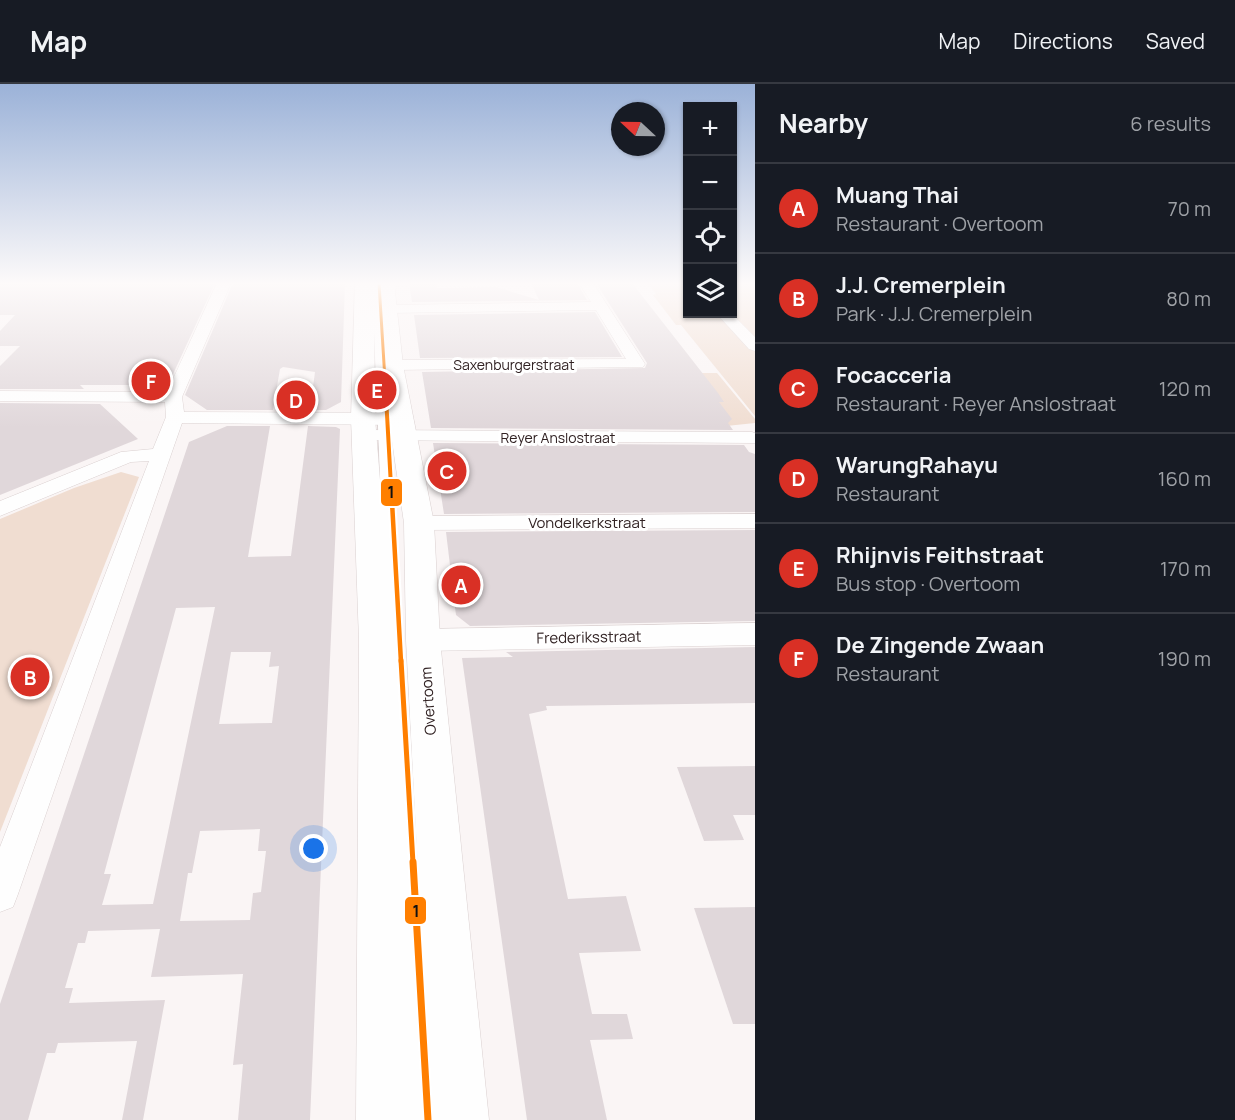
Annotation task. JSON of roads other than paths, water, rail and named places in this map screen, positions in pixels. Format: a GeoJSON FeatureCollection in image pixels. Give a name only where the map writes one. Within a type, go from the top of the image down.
{"type":"FeatureCollection","features":[{"type":"Feature","properties":{"kind":"main road","name":"Overtoom"},"geometry":{"type":"LineString","coordinates":[[371,331],[384,427],[419,523],[423,640],[460,1120]]}},
{"type":"Feature","properties":{"kind":"main road","name":"Overtoom"},"geometry":{"type":"LineString","coordinates":[[385,1120],[376,641],[384,427],[392,365],[386,331]]}},
{"type":"Feature","properties":{"kind":"street"},"geometry":{"type":"LineString","coordinates":[[0,894],[175,417],[173,398],[203,331]]}},
{"type":"Feature","properties":{"kind":"street","name":"Saxenburgerstraat"},"geometry":{"type":"LineString","coordinates":[[392,365],[637,364],[616,331]]}},
{"type":"Feature","properties":{"kind":"street"},"geometry":{"type":"LineString","coordinates":[[741,331],[755,346]]}},
{"type":"Feature","properties":{"kind":"street"},"geometry":{"type":"LineString","coordinates":[[0,396],[173,398]]}},
{"type":"Feature","properties":{"kind":"street","name":"Reyer Anslostraat"},"geometry":{"type":"LineString","coordinates":[[175,417],[384,427],[752,438]]}},
{"type":"Feature","properties":{"kind":"street"},"geometry":{"type":"LineString","coordinates":[[0,509],[128,456],[160,455]]}},
{"type":"Feature","properties":{"kind":"street","name":"Vondelkerkstraat"},"geometry":{"type":"LineString","coordinates":[[419,523],[755,521]]}},
{"type":"Feature","properties":{"kind":"street","name":"Frederiksstraat"},"geometry":{"type":"LineString","coordinates":[[423,640],[755,634]]}},
{"type":"Feature","properties":{"kind":"lane","name":"Overtoom"},"geometry":{"type":"LineString","coordinates":[[384,427],[419,1120]]}},
{"type":"Feature","properties":{"kind":"place","name":"De Zingende Zwaan"},"geometry":{"type":"Point","coordinates":[151,381]}},
{"type":"Feature","properties":{"kind":"place","name":"Rhijnvis Feithstraat"},"geometry":{"type":"Point","coordinates":[377,390]}},
{"type":"Feature","properties":{"kind":"place","name":"WarungRahayu"},"geometry":{"type":"Point","coordinates":[296,400]}},
{"type":"Feature","properties":{"kind":"place","name":"Focacceria"},"geometry":{"type":"Point","coordinates":[447,471]}},
{"type":"Feature","properties":{"kind":"place","name":"Muang Thai"},"geometry":{"type":"Point","coordinates":[461,585]}},
{"type":"Feature","properties":{"kind":"place","name":"J.J. Cremerplein"},"geometry":{"type":"Point","coordinates":[30,677]}}]}
